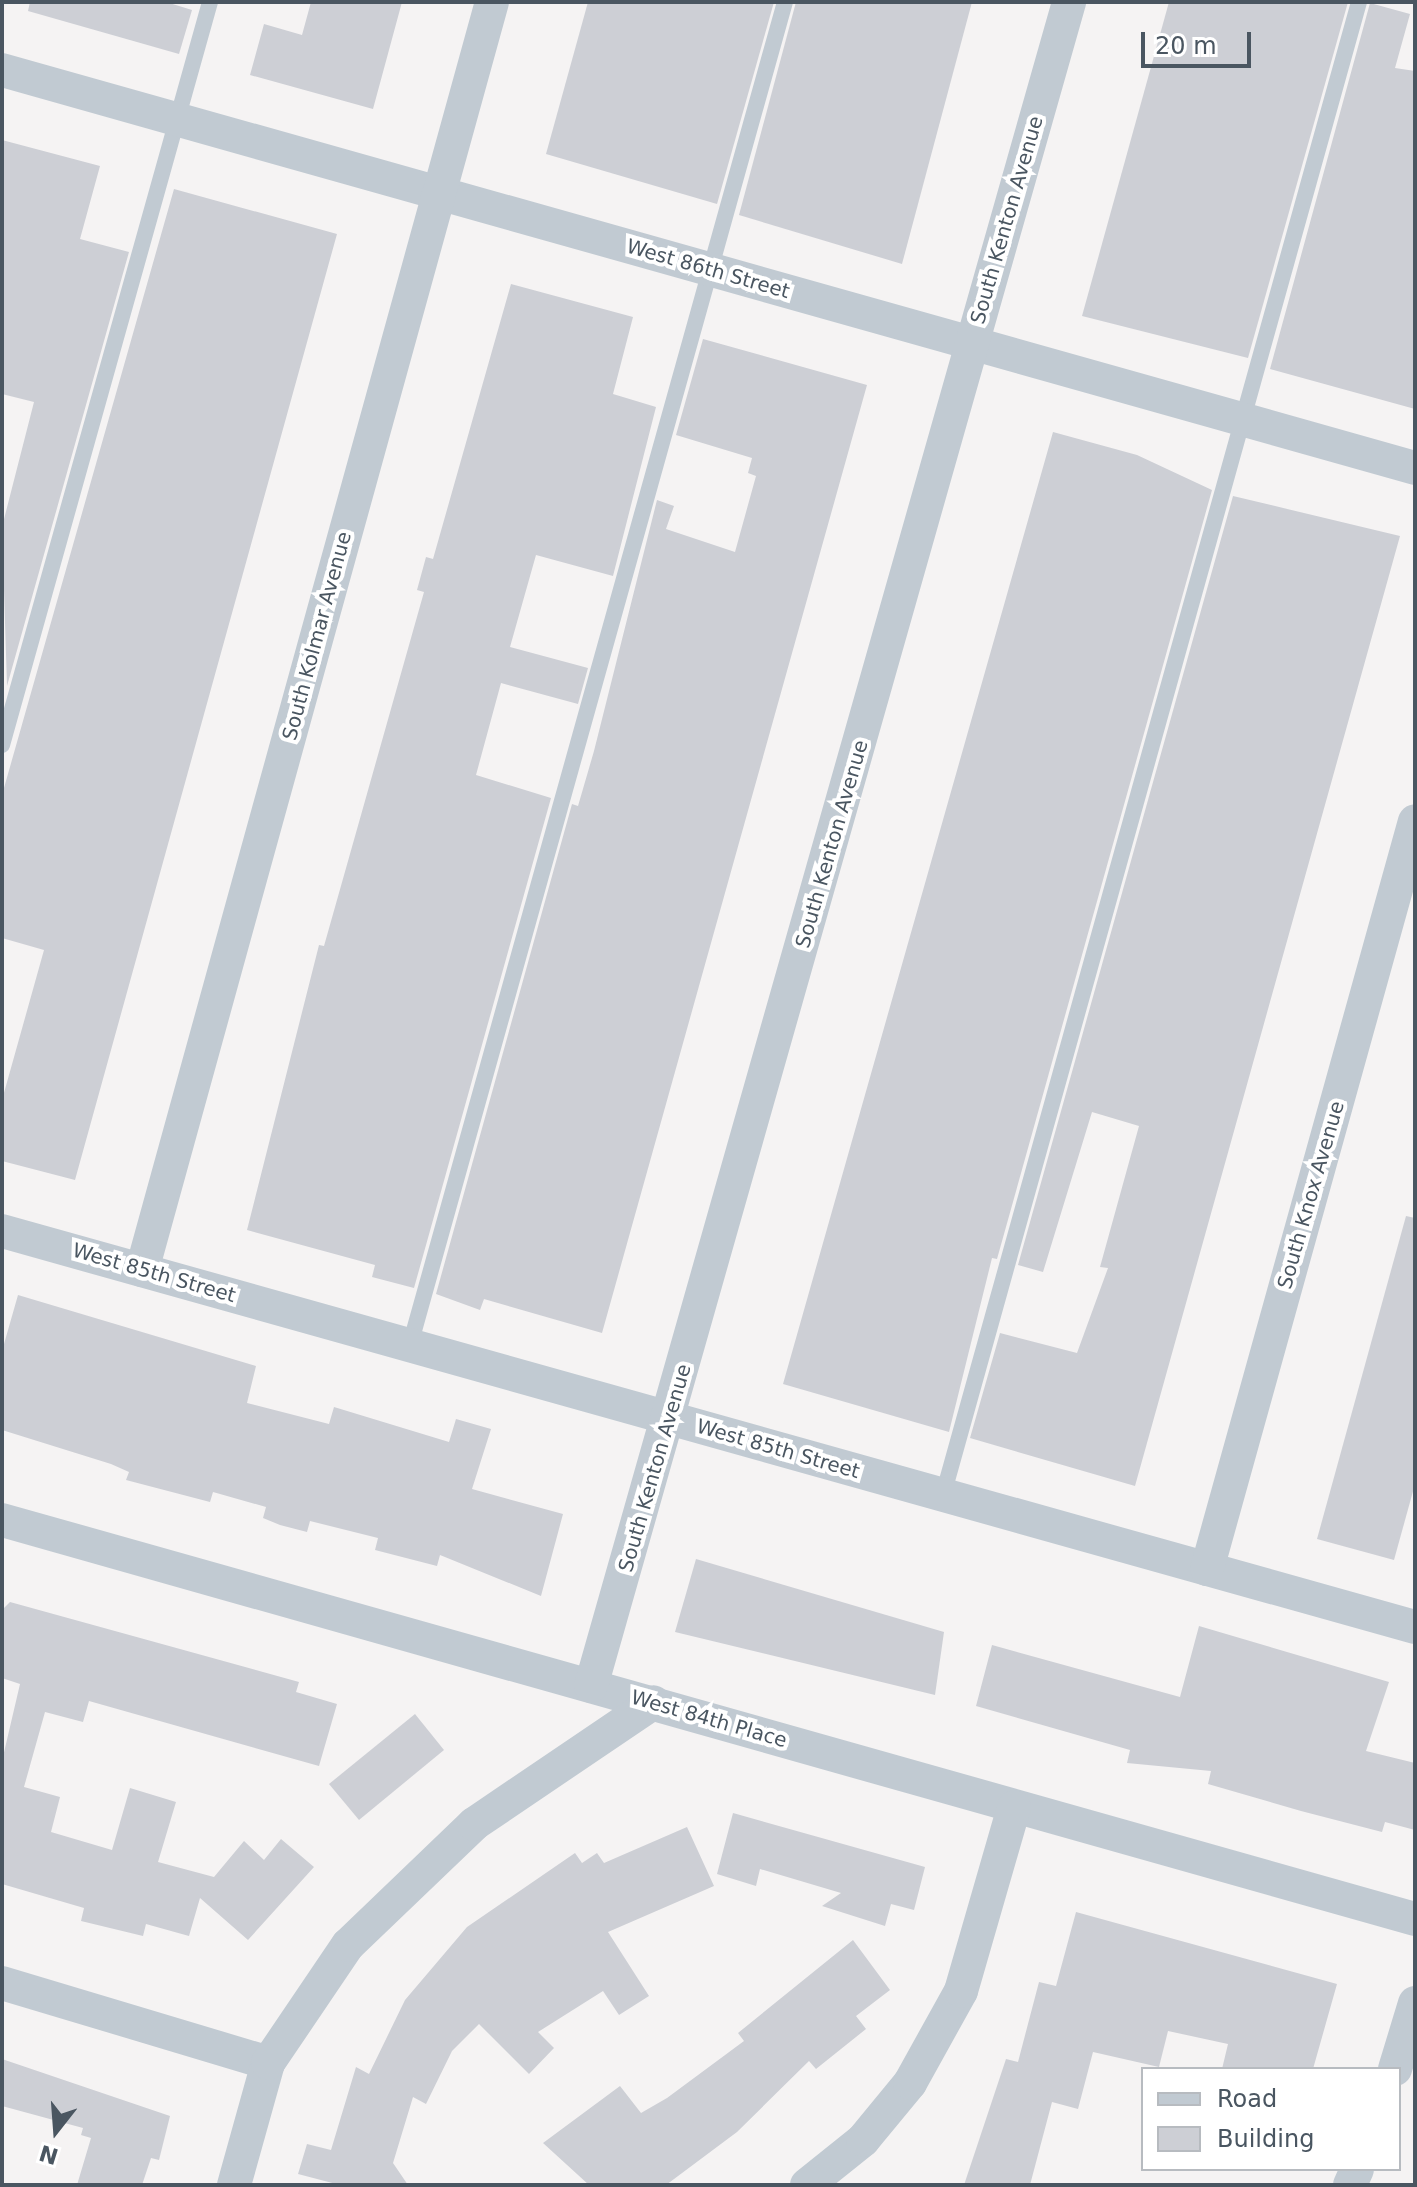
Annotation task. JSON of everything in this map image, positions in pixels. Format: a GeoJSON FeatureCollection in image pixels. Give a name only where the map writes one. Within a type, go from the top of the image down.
{"type":"FeatureCollection","features":[{"type":"Feature","properties":{"kind":"street","name":"South Kolmar Avenue"},"geometry":{"type":"LineString","coordinates":[[142,1270],[492,2]]}},
{"type":"Feature","properties":{"kind":"street","name":"South Kenton Avenue"},"geometry":{"type":"LineString","coordinates":[[591,1686],[670,1419],[1069,2]]}},
{"type":"Feature","properties":{"kind":"street","name":"West 86th Street"},"geometry":{"type":"LineString","coordinates":[[2,70],[1415,468]]}},
{"type":"Feature","properties":{"kind":"street","name":"South Knox Avenue"},"geometry":{"type":"LineString","coordinates":[[1207,1569],[1415,821]]}},
{"type":"Feature","properties":{"kind":"street","name":"West 85th Street"},"geometry":{"type":"LineString","coordinates":[[2,1231],[1415,1627]]}},
{"type":"Feature","properties":{"kind":"street","name":"West 84th Place"},"geometry":{"type":"LineString","coordinates":[[2,1520],[1415,1919]]}},
{"type":"Feature","properties":{"kind":"street"},"geometry":{"type":"LineString","coordinates":[[234,2185],[268,2063],[348,1945],[474,1824],[654,1702]]}},
{"type":"Feature","properties":{"kind":"street"},"geometry":{"type":"LineString","coordinates":[[807,2185],[863,2140],[925,2056],[961,1991],[1014,1807]]}},
{"type":"Feature","properties":{"kind":"street"},"geometry":{"type":"LineString","coordinates":[[2,1983],[268,2063]]}},
{"type":"Feature","properties":{"kind":"street"},"geometry":{"type":"LineString","coordinates":[[1396,2067],[1415,2003]]}},
{"type":"Feature","properties":{"kind":"lane"},"geometry":{"type":"LineString","coordinates":[[2,745],[210,2]]}},
{"type":"Feature","properties":{"kind":"lane"},"geometry":{"type":"LineString","coordinates":[[410,1345],[785,2]]}},
{"type":"Feature","properties":{"kind":"lane"},"geometry":{"type":"LineString","coordinates":[[943,1495],[1359,2]]}},
{"type":"Feature","properties":{"kind":"building"},"geometry":{"type":"Polygon","coordinates":[[[30,2],[166,2],[192,10],[179,54],[28,11],[30,2]]]}},
{"type":"Feature","properties":{"kind":"building"},"geometry":{"type":"Polygon","coordinates":[[[311,2],[402,2],[373,109],[250,75],[264,24],[302,35],[311,2]]]}},
{"type":"Feature","properties":{"kind":"building"},"geometry":{"type":"Polygon","coordinates":[[[588,2],[774,2],[717,204],[546,154],[588,2]]]}},
{"type":"Feature","properties":{"kind":"building"},"geometry":{"type":"Polygon","coordinates":[[[796,2],[972,2],[902,264],[739,215],[796,2]]]}},
{"type":"Feature","properties":{"kind":"building"},"geometry":{"type":"Polygon","coordinates":[[[1169,2],[1348,2],[1248,358],[1082,316],[1169,2]]]}},
{"type":"Feature","properties":{"kind":"building"},"geometry":{"type":"Polygon","coordinates":[[[1370,3],[1410,14],[1395,68],[1415,71],[1415,409],[1270,369],[1370,3]]]}},
{"type":"Feature","properties":{"kind":"building"},"geometry":{"type":"Polygon","coordinates":[[[2,140],[100,166],[80,239],[129,252],[7,686],[2,527],[34,402],[2,394],[2,140]]]}},
{"type":"Feature","properties":{"kind":"building"},"geometry":{"type":"Polygon","coordinates":[[[174,189],[337,234],[75,1180],[2,1161],[2,1100],[44,950],[2,938],[2,795],[174,189]]]}},
{"type":"Feature","properties":{"kind":"building"},"geometry":{"type":"Polygon","coordinates":[[[511,284],[633,317],[613,394],[656,407],[613,576],[536,555],[510,647],[588,668],[578,704],[501,683],[476,775],[551,798],[414,1288],[372,1277],[375,1265],[247,1230],[319,945],[324,946],[424,592],[417,590],[426,557],[433,559],[511,284]]]}},
{"type":"Feature","properties":{"kind":"building"},"geometry":{"type":"Polygon","coordinates":[[[703,339],[867,385],[602,1333],[484,1299],[480,1310],[436,1294],[572,804],[578,806],[594,751],[657,500],[674,506],[666,529],[735,552],[756,476],[748,473],[752,458],[676,435],[703,339]]]}},
{"type":"Feature","properties":{"kind":"building"},"geometry":{"type":"Polygon","coordinates":[[[1053,432],[1137,455],[1212,490],[997,1259],[992,1258],[949,1432],[783,1384],[1053,432]]]}},
{"type":"Feature","properties":{"kind":"building"},"geometry":{"type":"Polygon","coordinates":[[[1233,496],[1400,536],[1135,1486],[970,1438],[1000,1333],[1077,1353],[1108,1268],[1100,1267],[1139,1126],[1092,1112],[1043,1272],[1018,1265],[1233,496]]]}},
{"type":"Feature","properties":{"kind":"building"},"geometry":{"type":"Polygon","coordinates":[[[1406,1216],[1415,1218],[1415,1484],[1394,1560],[1317,1539],[1406,1216]]]}},
{"type":"Feature","properties":{"kind":"building"},"geometry":{"type":"Polygon","coordinates":[[[18,1295],[256,1366],[247,1403],[329,1424],[334,1407],[449,1442],[456,1419],[491,1429],[472,1489],[563,1514],[541,1596],[440,1555],[437,1566],[375,1550],[378,1538],[310,1521],[307,1532],[280,1525],[263,1518],[266,1507],[213,1492],[210,1502],[126,1480],[129,1472],[111,1464],[2,1430],[2,1351],[18,1295]]]}},
{"type":"Feature","properties":{"kind":"building"},"geometry":{"type":"Polygon","coordinates":[[[696,1559],[944,1632],[935,1695],[675,1632],[696,1559]]]}},
{"type":"Feature","properties":{"kind":"building"},"geometry":{"type":"Polygon","coordinates":[[[10,1602],[299,1682],[296,1692],[337,1704],[319,1766],[89,1701],[83,1722],[45,1712],[24,1787],[60,1797],[51,1832],[112,1850],[130,1788],[176,1802],[158,1862],[214,1877],[244,1841],[264,1860],[281,1839],[314,1867],[248,1940],[200,1898],[189,1936],[146,1924],[143,1936],[81,1921],[84,1908],[2,1884],[2,1761],[20,1684],[2,1678],[2,1610],[10,1602]]]}},
{"type":"Feature","properties":{"kind":"building"},"geometry":{"type":"Polygon","coordinates":[[[1199,1626],[1389,1682],[1366,1751],[1415,1763],[1415,1830],[1385,1822],[1382,1832],[1301,1811],[1208,1784],[1211,1771],[1127,1763],[1130,1750],[976,1706],[992,1645],[1180,1697],[1199,1626]]]}},
{"type":"Feature","properties":{"kind":"building"},"geometry":{"type":"Polygon","coordinates":[[[415,1714],[444,1750],[359,1820],[329,1784],[415,1714]]]}},
{"type":"Feature","properties":{"kind":"building"},"geometry":{"type":"Polygon","coordinates":[[[733,1813],[925,1867],[914,1910],[891,1904],[885,1926],[822,1906],[841,1893],[760,1869],[756,1886],[717,1874],[733,1813]]]}},
{"type":"Feature","properties":{"kind":"building"},"geometry":{"type":"Polygon","coordinates":[[[687,1827],[714,1886],[608,1932],[649,1996],[619,2015],[603,1991],[538,2032],[554,2048],[529,2074],[479,2024],[452,2051],[426,2104],[413,2097],[393,2163],[408,2185],[340,2185],[298,2174],[307,2144],[331,2150],[356,2067],[369,2074],[405,2000],[467,1927],[575,1853],[582,1863],[597,1853],[604,1863],[687,1827]]]}},
{"type":"Feature","properties":{"kind":"building"},"geometry":{"type":"Polygon","coordinates":[[[1076,1912],[1337,1984],[1314,2067],[1222,2067],[1228,2044],[1168,2031],[1159,2067],[1093,2052],[1078,2109],[1052,2102],[1030,2185],[964,2185],[1006,2059],[1018,2062],[1039,1982],[1056,1986],[1076,1912]]]}},
{"type":"Feature","properties":{"kind":"building"},"geometry":{"type":"Polygon","coordinates":[[[853,1940],[890,1990],[856,2016],[866,2029],[816,2069],[809,2061],[737,2132],[666,2185],[589,2185],[543,2143],[620,2086],[641,2113],[667,2098],[744,2041],[738,2033],[853,1940]]]}},
{"type":"Feature","properties":{"kind":"building"},"geometry":{"type":"Polygon","coordinates":[[[2,2059],[170,2116],[159,2160],[151,2158],[142,2185],[77,2185],[91,2138],[81,2135],[83,2128],[2,2106],[2,2059]]]}}]}
